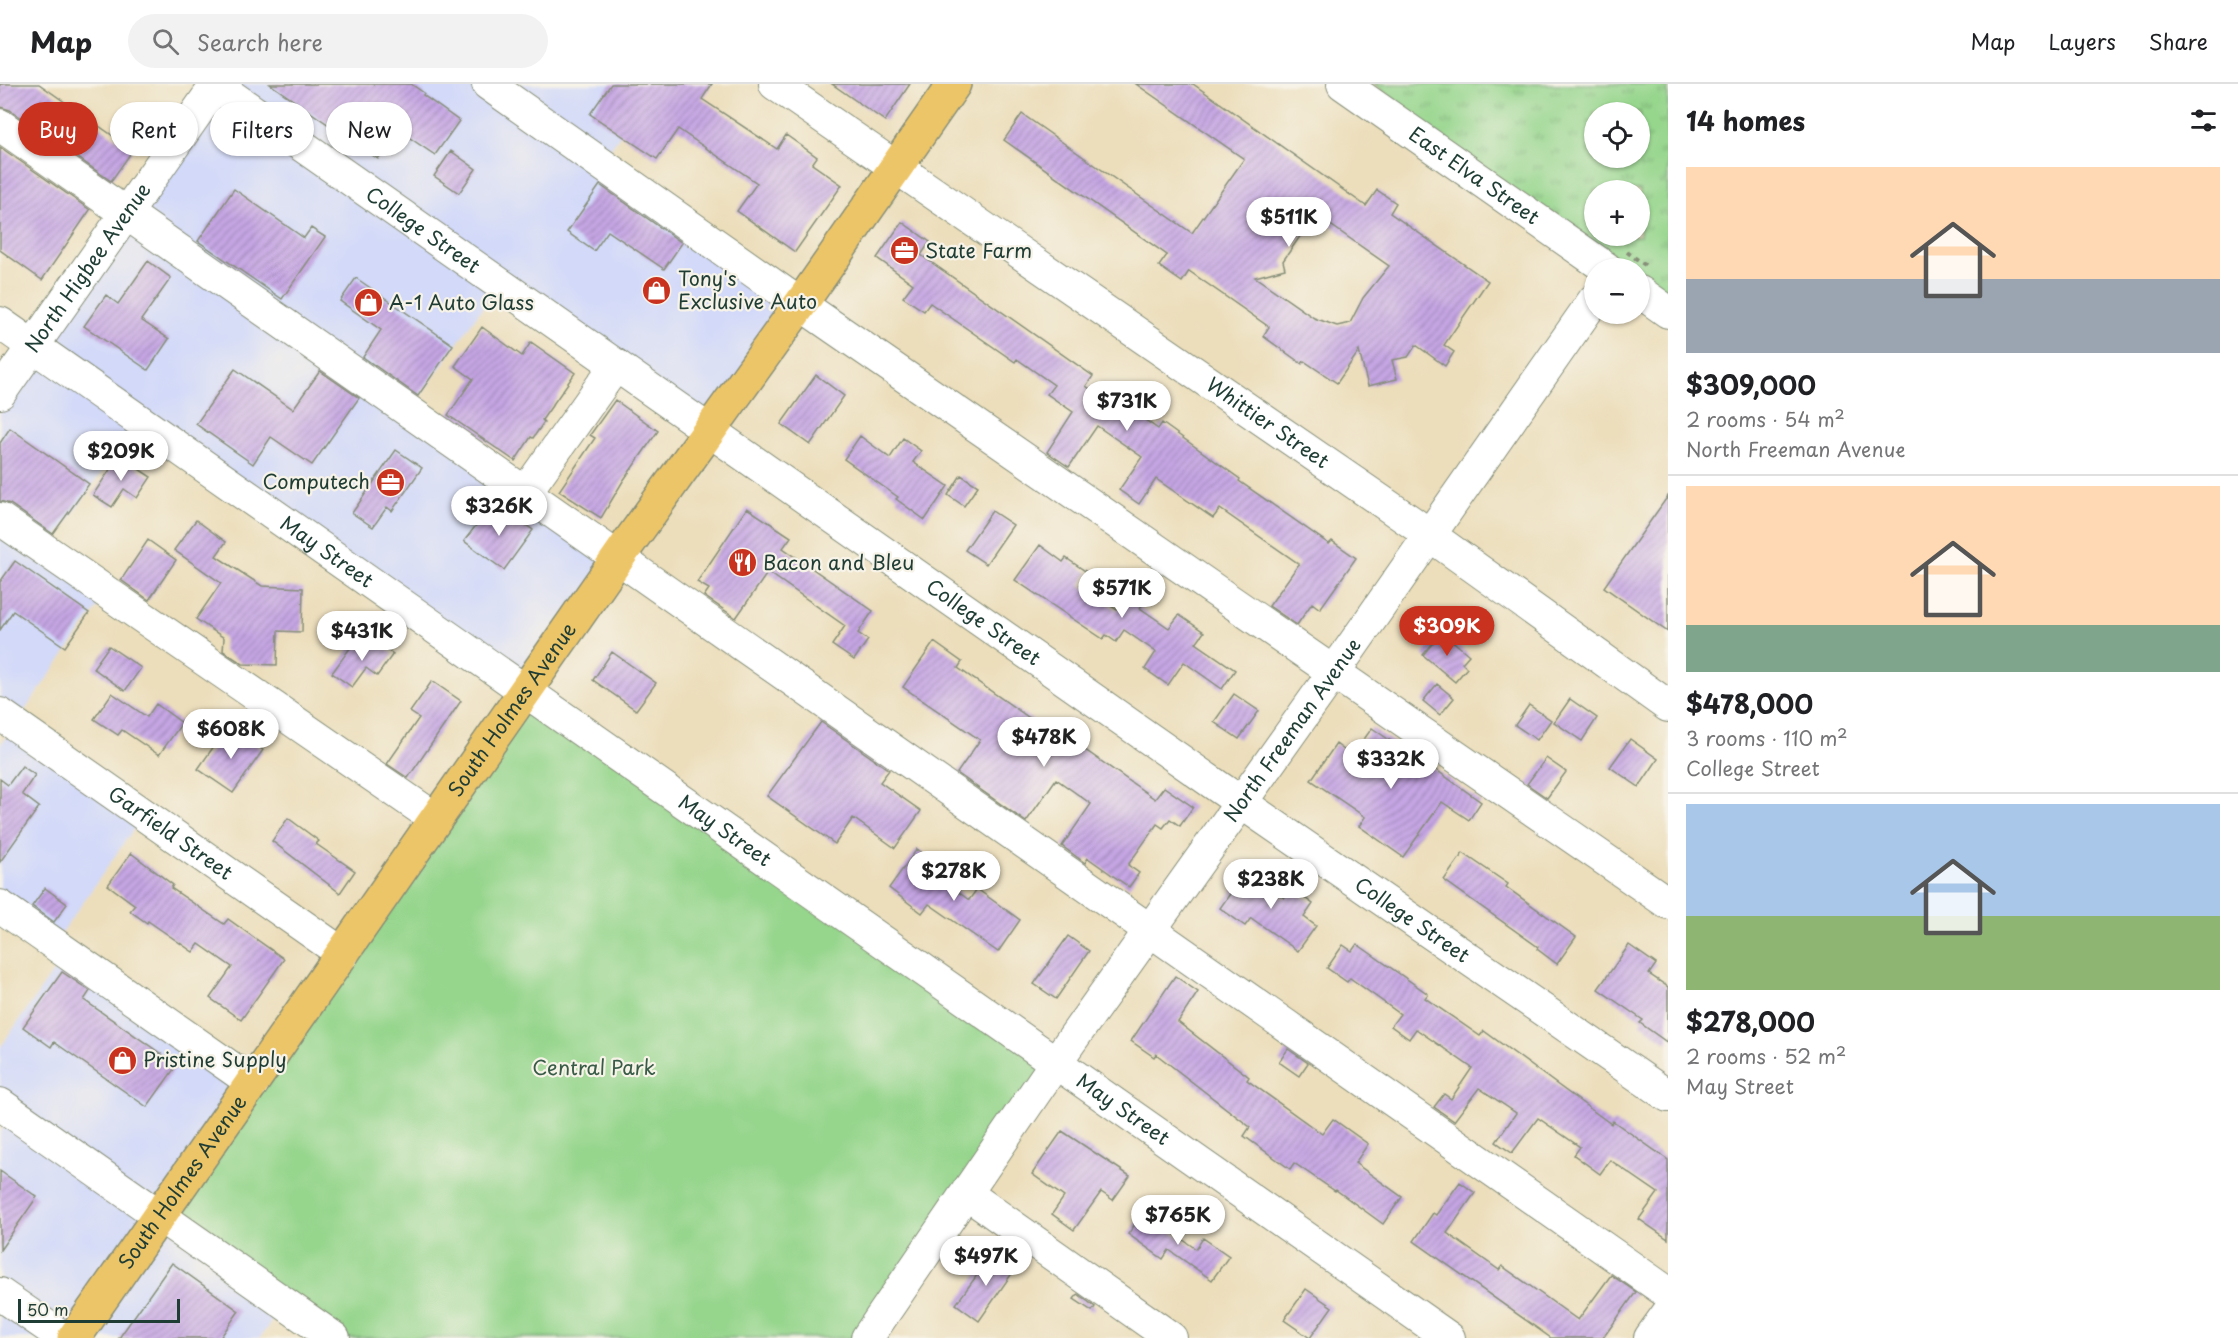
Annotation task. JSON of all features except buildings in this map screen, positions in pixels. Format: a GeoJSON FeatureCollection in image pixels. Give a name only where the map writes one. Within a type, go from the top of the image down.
{"type":"FeatureCollection","features":[{"type":"Feature","properties":{"kind":"main road","name":"South Holmes Avenue"},"geometry":{"type":"LineString","coordinates":[[74,1338],[161,1217],[618,558],[954,84]]}},
{"type":"Feature","properties":{"kind":"street"},"geometry":{"type":"LineString","coordinates":[[488,84],[800,304],[1668,903]]}},
{"type":"Feature","properties":{"kind":"street","name":"Whittier Street"},"geometry":{"type":"LineString","coordinates":[[775,84],[1430,536],[1668,706]]}},
{"type":"Feature","properties":{"kind":"street","name":"East Elva Street"},"geometry":{"type":"LineString","coordinates":[[1343,84],[1612,258]]}},
{"type":"Feature","properties":{"kind":"street","name":"North Higbee Avenue"},"geometry":{"type":"LineString","coordinates":[[0,393],[216,85]]}},
{"type":"Feature","properties":{"kind":"street","name":"College Street"},"geometry":{"type":"LineString","coordinates":[[216,85],[1241,803],[1668,1096]]}},
{"type":"Feature","properties":{"kind":"street"},"geometry":{"type":"LineString","coordinates":[[0,125],[1668,1293]]}},
{"type":"Feature","properties":{"kind":"street"},"geometry":{"type":"LineString","coordinates":[[1650,287],[1668,312]]}},
{"type":"Feature","properties":{"kind":"street","name":"North Freeman Avenue"},"geometry":{"type":"LineString","coordinates":[[879,1334],[966,1194],[1056,1062],[1334,672],[1584,314]]}},
{"type":"Feature","properties":{"kind":"street","name":"May Street"},"geometry":{"type":"LineString","coordinates":[[0,323],[1449,1338]]}},
{"type":"Feature","properties":{"kind":"street"},"geometry":{"type":"LineString","coordinates":[[525,493],[616,365]]}},
{"type":"Feature","properties":{"kind":"street"},"geometry":{"type":"LineString","coordinates":[[0,519],[436,819]]}},
{"type":"Feature","properties":{"kind":"street","name":"Garfield Street"},"geometry":{"type":"LineString","coordinates":[[0,714],[343,954]]}},
{"type":"Feature","properties":{"kind":"street"},"geometry":{"type":"LineString","coordinates":[[0,906],[253,1083]]}},
{"type":"Feature","properties":{"kind":"street"},"geometry":{"type":"LineString","coordinates":[[0,1104],[334,1338]]}},
{"type":"Feature","properties":{"kind":"street"},"geometry":{"type":"LineString","coordinates":[[966,1194],[1170,1338]]}},
{"type":"Feature","properties":{"kind":"street"},"geometry":{"type":"LineString","coordinates":[[0,1294],[64,1338]]}},
{"type":"Feature","properties":{"kind":"street"},"geometry":{"type":"LineString","coordinates":[[1650,1338],[1668,1312]]}},
{"type":"Feature","properties":{"kind":"shaded area"},"geometry":{"type":"Polygon","coordinates":[[[217,84],[656,84],[600,163],[800,304],[709,431],[499,284],[409,412],[618,558],[525,691],[138,420],[47,551],[108,593],[15,724],[0,714],[0,393],[166,156],[198,156],[198,111],[217,84]]]}},
{"type":"Feature","properties":{"kind":"shaded area"},"geometry":{"type":"Polygon","coordinates":[[[15,724],[144,814],[54,944],[0,906],[0,745],[15,724]]]}},
{"type":"Feature","properties":{"kind":"shaded area"},"geometry":{"type":"Polygon","coordinates":[[[67,952],[253,1083],[284,1303],[260,1338],[0,1338],[0,1132],[13,1113],[0,1104],[0,1048],[67,952]]]}},
{"type":"Feature","properties":{"kind":"green space"},"geometry":{"type":"Polygon","coordinates":[[[1374,84],[1668,84],[1668,312],[1650,299],[1650,258],[1594,258],[1374,84]]]}},
{"type":"Feature","properties":{"kind":"green space","name":"Central Park"},"geometry":{"type":"Polygon","coordinates":[[[525,691],[1056,1062],[864,1338],[334,1338],[161,1217],[525,691]]]}},
{"type":"Feature","properties":{"kind":"place","name":"State Farm"},"geometry":{"type":"Point","coordinates":[904,251]}},
{"type":"Feature","properties":{"kind":"place","name":"Tony's Exclusive Auto"},"geometry":{"type":"Point","coordinates":[657,290]}},
{"type":"Feature","properties":{"kind":"place","name":"A-1 Auto Glass"},"geometry":{"type":"Point","coordinates":[368,303]}},
{"type":"Feature","properties":{"kind":"place","name":"Computech"},"geometry":{"type":"Point","coordinates":[391,482]}},
{"type":"Feature","properties":{"kind":"place","name":"Bacon and Bleu"},"geometry":{"type":"Point","coordinates":[742,563]}},
{"type":"Feature","properties":{"kind":"place","name":"Pristine Supply"},"geometry":{"type":"Point","coordinates":[122,1060]}}]}
